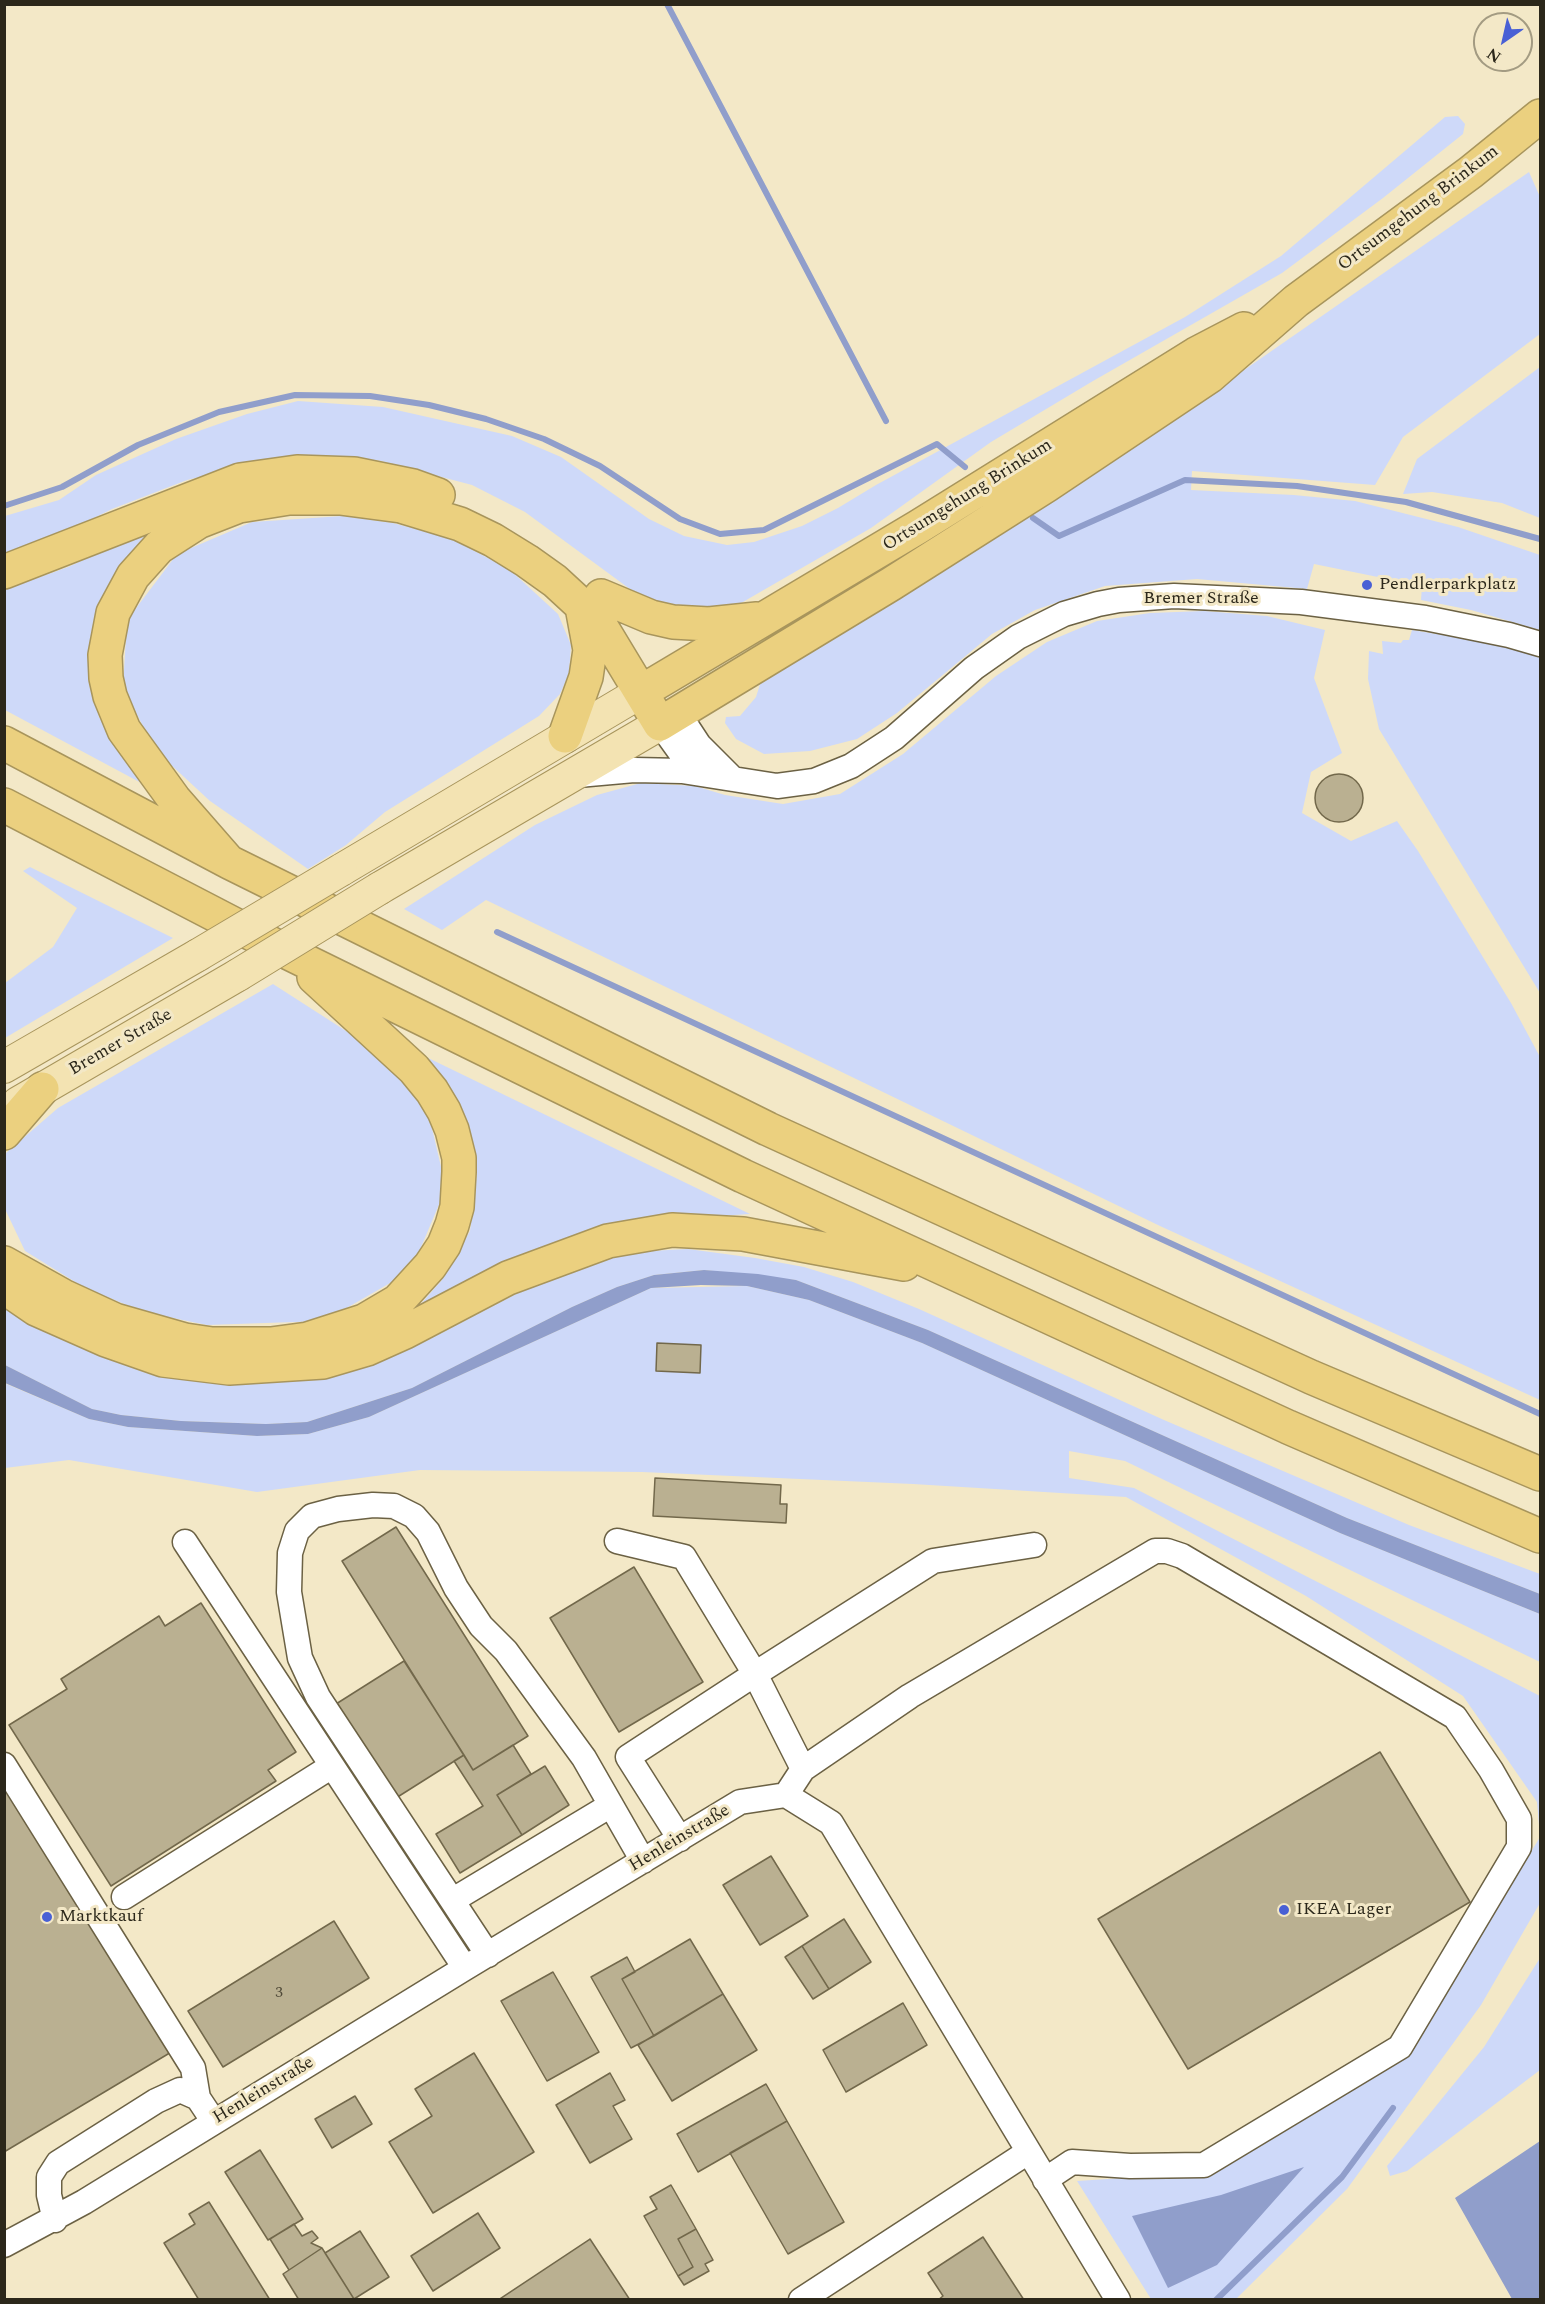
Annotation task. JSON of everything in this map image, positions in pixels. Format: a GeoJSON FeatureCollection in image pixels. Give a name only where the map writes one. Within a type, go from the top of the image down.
{"type":"FeatureCollection","features":[{"type":"Feature","properties":{"kind":"highway","name":"Ortsumgehung Brinkum"},"geometry":{"type":"LineString","coordinates":[[669,719],[891,584],[1047,485],[1210,376],[1296,301],[1471,172],[1526,127]]}},
{"type":"Feature","properties":{"kind":"highway","name":"Ortsumgehung Brinkum"},"geometry":{"type":"LineString","coordinates":[[650,686],[918,527],[1196,354],[1296,301]]}},
{"type":"Feature","properties":{"kind":"highway"},"geometry":{"type":"LineString","coordinates":[[4,572],[240,480],[297,472],[354,474],[413,486],[473,508],[512,526],[547,548],[581,575],[602,628],[650,686],[669,719]]}},
{"type":"Feature","properties":{"kind":"highway"},"geometry":{"type":"LineString","coordinates":[[229,862],[174,799],[124,730],[110,696],[105,655],[113,613],[133,576],[159,547],[198,522],[239,506],[289,498],[340,498],[401,506],[460,524],[493,540],[591,601],[673,622],[709,624],[766,618]]}},
{"type":"Feature","properties":{"kind":"highway"},"geometry":{"type":"LineString","coordinates":[[565,736],[586,677],[590,650],[591,601]]}},
{"type":"Feature","properties":{"kind":"highway"},"geometry":{"type":"LineString","coordinates":[[4,743],[229,862],[778,1134],[1300,1372],[1540,1474]]}},
{"type":"Feature","properties":{"kind":"highway"},"geometry":{"type":"LineString","coordinates":[[4,805],[289,953],[733,1171],[1277,1422],[1540,1536]]}},
{"type":"Feature","properties":{"kind":"highway"},"geometry":{"type":"LineString","coordinates":[[4,1263],[87,1308],[145,1329],[212,1344],[272,1344],[308,1339],[364,1321],[398,1301],[430,1266],[444,1245],[452,1225],[459,1189],[457,1151],[452,1130],[444,1110],[414,1069],[289,953]]}},
{"type":"Feature","properties":{"kind":"highway"},"geometry":{"type":"LineString","coordinates":[[4,1133],[42,1089]]}},
{"type":"Feature","properties":{"kind":"highway"},"geometry":{"type":"LineString","coordinates":[[4,1287],[36,1309],[106,1340],[163,1359],[229,1368],[323,1362],[367,1349],[405,1332],[508,1278],[608,1241],[672,1230],[743,1234],[953,1273]]}},
{"type":"Feature","properties":{"kind":"highway"},"geometry":{"type":"LineString","coordinates":[[4,1250],[39,1282]]}},
{"type":"Feature","properties":{"kind":"main road","name":"Bremer Straße"},"geometry":{"type":"LineString","coordinates":[[4,1067],[198,955],[650,686]]}},
{"type":"Feature","properties":{"kind":"main road","name":"Bremer Straße"},"geometry":{"type":"LineString","coordinates":[[4,1111],[669,719]]}},
{"type":"Feature","properties":{"kind":"street","name":"Bremer Straße"},"geometry":{"type":"LineString","coordinates":[[573,776],[634,770],[682,771],[759,784],[788,786],[814,781],[851,766],[894,738],[974,668],[1018,637],[1064,614],[1119,600],[1186,596],[1311,603],[1425,618],[1499,632],[1540,644]]}},
{"type":"Feature","properties":{"kind":"street"},"geometry":{"type":"LineString","coordinates":[[669,719],[683,756],[707,775]]}},
{"type":"Feature","properties":{"kind":"street"},"geometry":{"type":"LineString","coordinates":[[669,719],[733,778]]}},
{"type":"Feature","properties":{"kind":"street"},"geometry":{"type":"LineString","coordinates":[[488,1955],[318,1697],[300,1658],[289,1592],[290,1553],[297,1531],[312,1516],[338,1509],[373,1505],[394,1506],[414,1516],[428,1532],[456,1588],[481,1626],[506,1651],[584,1758],[643,1861]]}},
{"type":"Feature","properties":{"kind":"street"},"geometry":{"type":"LineString","coordinates":[[617,1541],[684,1557],[755,1674],[803,1769]]}},
{"type":"Feature","properties":{"kind":"street"},"geometry":{"type":"LineString","coordinates":[[185,1542],[465,1968]]}},
{"type":"Feature","properties":{"kind":"street"},"geometry":{"type":"LineString","coordinates":[[680,1839],[628,1757],[933,1561],[1034,1545]]}},
{"type":"Feature","properties":{"kind":"street"},"geometry":{"type":"LineString","coordinates":[[1045,2180],[1072,2162],[1130,2166],[1204,2165],[1400,2047],[1519,1847],[1519,1819],[1491,1770],[1455,1717],[1192,1562],[1167,1551],[1155,1551],[910,1696],[803,1769],[786,1795],[831,1822],[1028,2152],[1045,2180],[1118,2300]]}},
{"type":"Feature","properties":{"kind":"street"},"geometry":{"type":"LineString","coordinates":[[4,1765],[193,2068],[198,2098],[214,2122]]}},
{"type":"Feature","properties":{"kind":"street"},"geometry":{"type":"LineString","coordinates":[[124,1897],[332,1766]]}},
{"type":"Feature","properties":{"kind":"street","name":"Henleinstraße"},"geometry":{"type":"LineString","coordinates":[[4,2245],[55,2220],[740,1802],[786,1795]]}},
{"type":"Feature","properties":{"kind":"street"},"geometry":{"type":"LineString","coordinates":[[453,1900],[611,1805]]}},
{"type":"Feature","properties":{"kind":"street"},"geometry":{"type":"LineString","coordinates":[[55,2220],[48,2195],[49,2177],[58,2163],[156,2101],[180,2090],[198,2098]]}},
{"type":"Feature","properties":{"kind":"street"},"geometry":{"type":"LineString","coordinates":[[801,2300],[1028,2152]]}},
{"type":"Feature","properties":{"kind":"shaded area"},"geometry":{"type":"Polygon","coordinates":[[[1458,116],[1465,124],[1463,134],[1383,198],[1282,273],[991,442],[871,528],[736,606],[700,611],[657,603],[634,592],[525,512],[472,485],[377,460],[272,460],[187,480],[112,509],[42,544],[5,558],[5,516],[59,500],[96,475],[176,439],[247,414],[298,401],[383,407],[512,436],[561,457],[649,519],[684,536],[727,545],[754,542],[802,526],[838,508],[876,485],[1185,317],[1281,256],[1445,117],[1458,116]]]}},
{"type":"Feature","properties":{"kind":"shaded area"},"geometry":{"type":"Polygon","coordinates":[[[1529,172],[1540,197],[1540,334],[1403,437],[1375,485],[1192,471],[1191,490],[1294,495],[1355,501],[1458,527],[1540,555],[1540,630],[1471,610],[1421,600],[1422,586],[1314,564],[1307,589],[1197,579],[1105,586],[1035,610],[992,634],[897,713],[857,739],[810,751],[764,754],[736,739],[725,723],[726,717],[740,716],[756,697],[762,678],[1201,400],[1529,172]]]}},
{"type":"Feature","properties":{"kind":"shaded area"},"geometry":{"type":"Polygon","coordinates":[[[1540,367],[1540,518],[1502,503],[1432,492],[1403,494],[1417,459],[1540,367]]]}},
{"type":"Feature","properties":{"kind":"shaded area"},"geometry":{"type":"Polygon","coordinates":[[[343,516],[393,523],[450,538],[509,569],[558,614],[571,645],[569,674],[560,694],[539,716],[385,812],[346,845],[308,869],[210,801],[156,751],[123,688],[127,620],[177,554],[252,522],[343,516]]]}},
{"type":"Feature","properties":{"kind":"shaded area"},"geometry":{"type":"Polygon","coordinates":[[[166,522],[139,545],[115,572],[91,632],[90,676],[99,717],[145,785],[5,710],[4,590],[68,567],[166,522]]]}},
{"type":"Feature","properties":{"kind":"shaded area"},"geometry":{"type":"Polygon","coordinates":[[[1204,611],[1267,616],[1325,630],[1314,678],[1342,753],[1311,772],[1302,813],[1351,841],[1397,821],[1418,851],[1511,1003],[1540,1057],[1540,1400],[1160,1226],[486,900],[442,930],[404,909],[535,825],[597,795],[641,783],[695,786],[725,795],[783,804],[840,794],[903,754],[996,676],[1047,642],[1097,621],[1150,613],[1204,611]]]}},
{"type":"Feature","properties":{"kind":"shaded area"},"geometry":{"type":"Polygon","coordinates":[[[1412,630],[1504,645],[1540,658],[1540,993],[1379,729],[1368,679],[1369,651],[1383,654],[1382,641],[1401,643],[1403,640],[1409,640],[1412,630]]]}},
{"type":"Feature","properties":{"kind":"shaded area"},"geometry":{"type":"Polygon","coordinates":[[[30,867],[173,938],[5,1038],[5,983],[53,947],[77,908],[23,871],[30,867]]]}},
{"type":"Feature","properties":{"kind":"shaded area"},"geometry":{"type":"Polygon","coordinates":[[[273,984],[385,1056],[427,1107],[446,1188],[411,1271],[324,1321],[207,1325],[144,1312],[85,1288],[25,1251],[5,1209],[6,1153],[58,1108],[273,984]]]}},
{"type":"Feature","properties":{"kind":"shaded area"},"geometry":{"type":"Polygon","coordinates":[[[420,1054],[750,1214],[610,1223],[508,1267],[411,1315],[441,1281],[470,1231],[477,1173],[468,1136],[420,1054]]]}},
{"type":"Feature","properties":{"kind":"shaded area"},"geometry":{"type":"Polygon","coordinates":[[[688,1249],[804,1267],[853,1282],[919,1309],[1164,1420],[1409,1525],[1540,1574],[1540,1594],[1347,1518],[928,1330],[796,1280],[704,1270],[654,1275],[617,1287],[572,1307],[412,1388],[307,1422],[266,1424],[181,1421],[121,1415],[92,1409],[5,1365],[4,1305],[76,1346],[151,1371],[379,1360],[430,1339],[537,1283],[630,1252],[688,1249]]]}},
{"type":"Feature","properties":{"kind":"shaded area"},"geometry":{"type":"Polygon","coordinates":[[[704,1270],[758,1274],[796,1280],[928,1330],[1347,1518],[1540,1594],[1540,1614],[1340,1533],[922,1343],[809,1300],[747,1286],[701,1285],[651,1288],[369,1417],[308,1434],[257,1436],[128,1427],[89,1419],[5,1383],[5,1365],[92,1409],[121,1415],[181,1421],[266,1424],[307,1422],[412,1388],[572,1307],[617,1287],[654,1275],[704,1270]]]}},
{"type":"Feature","properties":{"kind":"shaded area"},"geometry":{"type":"Polygon","coordinates":[[[747,1286],[809,1300],[922,1343],[1340,1533],[1540,1614],[1540,1662],[1125,1461],[1069,1451],[1069,1478],[1134,1488],[1540,1696],[1540,1837],[1537,1802],[1463,1696],[1306,1596],[1126,1497],[913,1484],[642,1472],[420,1470],[257,1492],[69,1460],[5,1468],[4,1383],[89,1419],[128,1427],[257,1436],[308,1434],[369,1417],[651,1288],[747,1286]]]}},
{"type":"Feature","properties":{"kind":"shaded area"},"geometry":{"type":"Polygon","coordinates":[[[1540,1837],[1540,1903],[1481,2005],[1347,2189],[1236,2299],[1151,2299],[1077,2181],[1215,2172],[1409,2054],[1540,1837]]]}},
{"type":"Feature","properties":{"kind":"shaded area"},"geometry":{"type":"Polygon","coordinates":[[[1540,1958],[1540,2070],[1407,2171],[1390,2176],[1387,2166],[1484,2047],[1540,1958]]]}},
{"type":"Feature","properties":{"kind":"shaded area"},"geometry":{"type":"Polygon","coordinates":[[[1540,2141],[1540,2299],[1512,2299],[1455,2198],[1540,2141]]]}},
{"type":"Feature","properties":{"kind":"shaded area"},"geometry":{"type":"Polygon","coordinates":[[[1304,2167],[1217,2265],[1168,2288],[1132,2216],[1221,2195],[1304,2167]]]}},
{"type":"Feature","properties":{"kind":"building"},"geometry":{"type":"Polygon","coordinates":[[[1339,774],[1356,781],[1363,798],[1356,815],[1339,822],[1322,815],[1315,798],[1322,781],[1339,774]]]}},
{"type":"Feature","properties":{"kind":"building"},"geometry":{"type":"Polygon","coordinates":[[[657,1343],[701,1345],[700,1373],[656,1371],[657,1343]]]}},
{"type":"Feature","properties":{"kind":"building"},"geometry":{"type":"Polygon","coordinates":[[[655,1478],[781,1485],[780,1504],[787,1504],[786,1523],[653,1516],[655,1478]]]}},
{"type":"Feature","properties":{"kind":"building"},"geometry":{"type":"Polygon","coordinates":[[[396,1527],[528,1736],[473,1770],[342,1561],[396,1527]]]}},
{"type":"Feature","properties":{"kind":"building"},"geometry":{"type":"Polygon","coordinates":[[[634,1567],[703,1682],[619,1732],[550,1618],[634,1567]]]}},
{"type":"Feature","properties":{"kind":"building"},"geometry":{"type":"Polygon","coordinates":[[[201,1603],[296,1752],[268,1770],[276,1781],[111,1886],[9,1725],[67,1689],[61,1679],[159,1616],[165,1626],[201,1603]]]}},
{"type":"Feature","properties":{"kind":"building"},"geometry":{"type":"Polygon","coordinates":[[[404,1661],[464,1755],[396,1798],[336,1704],[404,1661]]]}},
{"type":"Feature","properties":{"kind":"building"},"geometry":{"type":"Polygon","coordinates":[[[513,1745],[531,1774],[497,1795],[522,1835],[460,1873],[436,1834],[483,1806],[454,1761],[464,1755],[473,1770],[513,1745]]]}},
{"type":"Feature","properties":{"kind":"building","name":"IKEA Lager"},"geometry":{"type":"Polygon","coordinates":[[[1380,1752],[1470,1902],[1188,2069],[1098,1919],[1380,1752]]]}},
{"type":"Feature","properties":{"kind":"building"},"geometry":{"type":"Polygon","coordinates":[[[545,1766],[569,1805],[522,1835],[497,1795],[545,1766]]]}},
{"type":"Feature","properties":{"kind":"building","name":"Marktkauf"},"geometry":{"type":"Polygon","coordinates":[[[4,1782],[173,2051],[4,2152],[4,1782]]]}},
{"type":"Feature","properties":{"kind":"building"},"geometry":{"type":"Polygon","coordinates":[[[771,1856],[808,1916],[760,1945],[723,1885],[771,1856]]]}},
{"type":"Feature","properties":{"kind":"building"},"geometry":{"type":"Polygon","coordinates":[[[844,1919],[871,1962],[829,1989],[802,1946],[844,1919]]]}},
{"type":"Feature","properties":{"kind":"building"},"geometry":{"type":"Polygon","coordinates":[[[334,1921],[369,1978],[223,2067],[188,2011],[334,1921]]]}},
{"type":"Feature","properties":{"kind":"building"},"geometry":{"type":"Polygon","coordinates":[[[690,1939],[723,1994],[654,2036],[622,1979],[690,1939]]]}},
{"type":"Feature","properties":{"kind":"building"},"geometry":{"type":"Polygon","coordinates":[[[802,1946],[829,1989],[813,1999],[785,1957],[802,1946]]]}},
{"type":"Feature","properties":{"kind":"building"},"geometry":{"type":"Polygon","coordinates":[[[627,1957],[635,1972],[622,1979],[654,2036],[631,2048],[591,1977],[627,1957]]]}},
{"type":"Feature","properties":{"kind":"building"},"geometry":{"type":"Polygon","coordinates":[[[553,1972],[599,2052],[547,2081],[501,2001],[553,1972]]]}},
{"type":"Feature","properties":{"kind":"building"},"geometry":{"type":"Polygon","coordinates":[[[723,1994],[757,2050],[672,2101],[638,2045],[723,1994]]]}},
{"type":"Feature","properties":{"kind":"building"},"geometry":{"type":"Polygon","coordinates":[[[903,2003],[927,2045],[846,2092],[823,2050],[903,2003]]]}},
{"type":"Feature","properties":{"kind":"building"},"geometry":{"type":"Polygon","coordinates":[[[474,2053],[534,2152],[433,2213],[389,2142],[432,2116],[415,2089],[474,2053]]]}},
{"type":"Feature","properties":{"kind":"building"},"geometry":{"type":"Polygon","coordinates":[[[610,2073],[625,2100],[613,2106],[632,2139],[590,2163],[556,2105],[610,2073]]]}},
{"type":"Feature","properties":{"kind":"building"},"geometry":{"type":"Polygon","coordinates":[[[766,2084],[787,2121],[698,2172],[677,2134],[766,2084]]]}},
{"type":"Feature","properties":{"kind":"building"},"geometry":{"type":"Polygon","coordinates":[[[355,2096],[372,2124],[332,2148],[315,2119],[355,2096]]]}},
{"type":"Feature","properties":{"kind":"building"},"geometry":{"type":"Polygon","coordinates":[[[787,2121],[844,2222],[788,2254],[730,2153],[787,2121]]]}},
{"type":"Feature","properties":{"kind":"building"},"geometry":{"type":"Polygon","coordinates":[[[260,2150],[303,2219],[268,2240],[225,2172],[260,2150]]]}},
{"type":"Feature","properties":{"kind":"building"},"geometry":{"type":"Polygon","coordinates":[[[671,2185],[696,2229],[678,2239],[693,2267],[678,2276],[644,2216],[657,2209],[650,2197],[671,2185]]]}},
{"type":"Feature","properties":{"kind":"building"},"geometry":{"type":"Polygon","coordinates":[[[209,2202],[270,2300],[199,2300],[164,2243],[195,2224],[189,2214],[209,2202]]]}},
{"type":"Feature","properties":{"kind":"building"},"geometry":{"type":"Polygon","coordinates":[[[478,2213],[500,2248],[433,2291],[411,2256],[478,2213]]]}},
{"type":"Feature","properties":{"kind":"building"},"geometry":{"type":"Polygon","coordinates":[[[294,2224],[302,2236],[312,2231],[318,2238],[311,2243],[322,2248],[289,2270],[270,2239],[294,2224]]]}},
{"type":"Feature","properties":{"kind":"building"},"geometry":{"type":"Polygon","coordinates":[[[696,2229],[713,2260],[705,2264],[709,2271],[684,2285],[678,2276],[693,2267],[678,2239],[696,2229]]]}},
{"type":"Feature","properties":{"kind":"building"},"geometry":{"type":"Polygon","coordinates":[[[360,2231],[389,2277],[354,2299],[325,2253],[360,2231]]]}},
{"type":"Feature","properties":{"kind":"building"},"geometry":{"type":"Polygon","coordinates":[[[983,2237],[1024,2300],[938,2300],[943,2296],[928,2273],[983,2237]]]}},
{"type":"Feature","properties":{"kind":"building"},"geometry":{"type":"Polygon","coordinates":[[[590,2239],[630,2300],[498,2300],[590,2239]]]}},
{"type":"Feature","properties":{"kind":"building"},"geometry":{"type":"Polygon","coordinates":[[[322,2248],[354,2300],[299,2300],[283,2274],[322,2248]]]}},
{"type":"Feature","properties":{"kind":"waterway"},"geometry":{"type":"LineString","coordinates":[[667,4],[886,421]]}},
{"type":"Feature","properties":{"kind":"waterway"},"geometry":{"type":"LineString","coordinates":[[4,506],[62,487],[138,445],[219,412],[295,395],[370,396],[429,405],[486,419],[544,439],[600,466],[680,519],[720,534],[764,530],[937,444],[965,467]]}},
{"type":"Feature","properties":{"kind":"waterway"},"geometry":{"type":"LineString","coordinates":[[1033,518],[1059,536],[1185,480],[1297,486],[1406,502],[1540,539]]}},
{"type":"Feature","properties":{"kind":"waterway"},"geometry":{"type":"LineString","coordinates":[[497,932],[1540,1414]]}},
{"type":"Feature","properties":{"kind":"waterway"},"geometry":{"type":"LineString","coordinates":[[1216,2300],[1342,2177],[1393,2108]]}},
{"type":"Feature","properties":{"kind":"place","name":"Pendlerparkplatz"},"geometry":{"type":"Point","coordinates":[1367,585]}},
{"type":"Feature","properties":{"kind":"place","name":"IKEA Lager"},"geometry":{"type":"Point","coordinates":[1284,1910]}},
{"type":"Feature","properties":{"kind":"place","name":"Marktkauf"},"geometry":{"type":"Point","coordinates":[47,1917]}}]}
